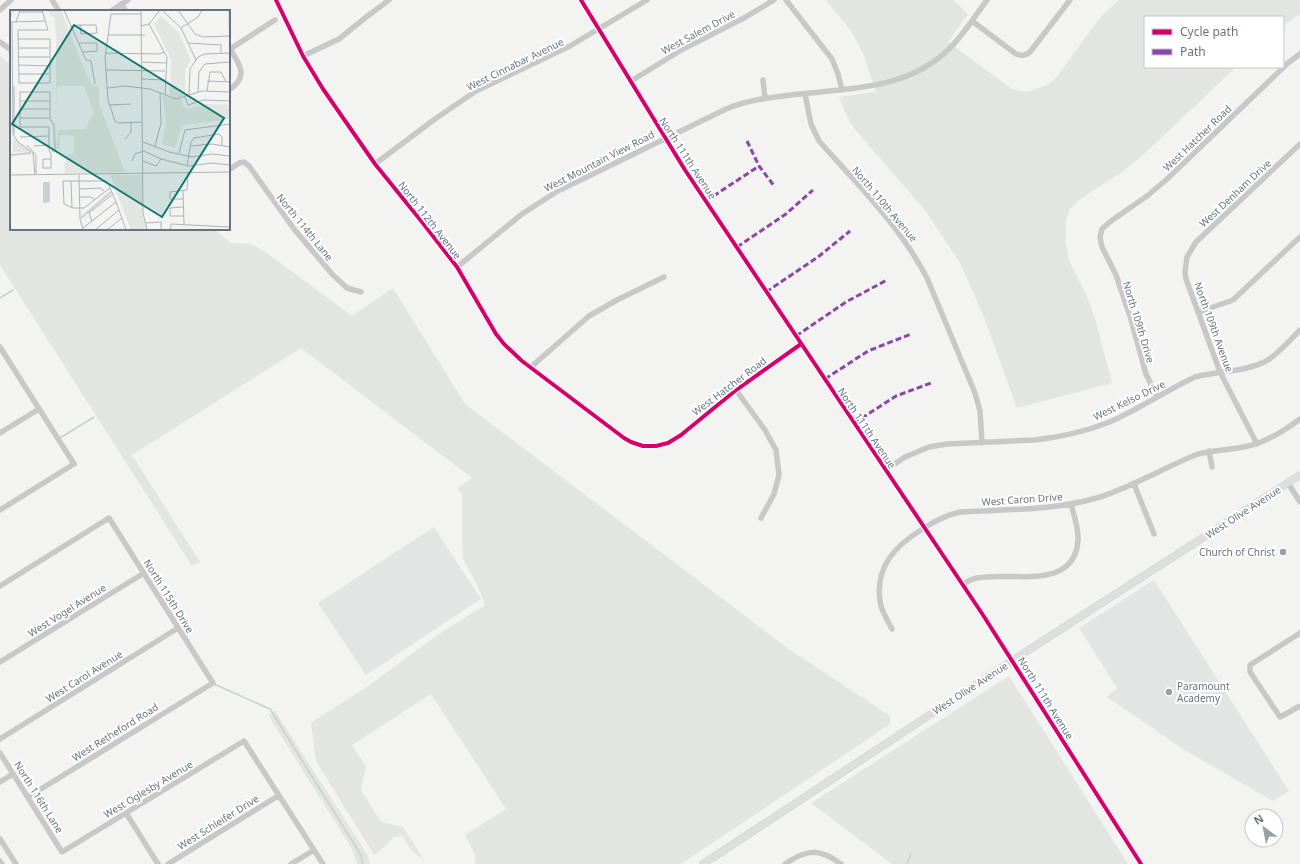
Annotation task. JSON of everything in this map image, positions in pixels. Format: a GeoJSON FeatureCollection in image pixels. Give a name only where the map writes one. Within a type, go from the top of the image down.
{"type":"FeatureCollection","features":[{"type":"Feature","properties":{"kind":"main road","name":"West Olive Avenue"},"geometry":{"type":"LineString","coordinates":[[703,864],[1012,660],[1300,475]]}},
{"type":"Feature","properties":{"kind":"street"},"geometry":{"type":"LineString","coordinates":[[0,10],[11,0]]}},
{"type":"Feature","properties":{"kind":"street"},"geometry":{"type":"LineString","coordinates":[[52,0],[58,10]]}},
{"type":"Feature","properties":{"kind":"street"},"geometry":{"type":"LineString","coordinates":[[112,10],[128,0]]}},
{"type":"Feature","properties":{"kind":"street","name":"North 112th Avenue"},"geometry":{"type":"LineString","coordinates":[[276,0],[303,56],[323,89],[375,164],[457,267],[500,339],[511,352],[631,442],[643,446],[656,446],[668,443]]}},
{"type":"Feature","properties":{"kind":"street"},"geometry":{"type":"LineString","coordinates":[[303,56],[339,39],[389,0]]}},
{"type":"Feature","properties":{"kind":"street","name":"North 111th Avenue"},"geometry":{"type":"LineString","coordinates":[[581,0],[665,139],[963,584],[1141,864]]}},
{"type":"Feature","properties":{"kind":"street","name":"West Cinnabar Avenue"},"geometry":{"type":"LineString","coordinates":[[375,164],[435,119],[476,91],[570,46],[647,0]]}},
{"type":"Feature","properties":{"kind":"street","name":"West Salem Drive"},"geometry":{"type":"LineString","coordinates":[[631,81],[683,49],[744,18],[774,0]]}},
{"type":"Feature","properties":{"kind":"street"},"geometry":{"type":"LineString","coordinates":[[786,0],[832,59],[842,90]]}},
{"type":"Feature","properties":{"kind":"street","name":"West Mountain View Road"},"geometry":{"type":"LineString","coordinates":[[457,267],[522,214],[541,201],[571,184],[726,109],[765,98],[880,85],[899,80],[913,74],[928,65],[950,48],[987,0]]}},
{"type":"Feature","properties":{"kind":"street"},"geometry":{"type":"LineString","coordinates":[[972,21],[1014,52],[1020,55],[1027,55],[1070,0]]}},
{"type":"Feature","properties":{"kind":"street"},"geometry":{"type":"LineString","coordinates":[[121,4],[125,10]]}},
{"type":"Feature","properties":{"kind":"street"},"geometry":{"type":"LineString","coordinates":[[230,89],[235,86],[241,76],[241,66],[230,48],[275,20]]}},
{"type":"Feature","properties":{"kind":"street"},"geometry":{"type":"LineString","coordinates":[[0,42],[10,49]]}},
{"type":"Feature","properties":{"kind":"street","name":"West Hatcher Road"},"geometry":{"type":"LineString","coordinates":[[1284,67],[1300,54]]}},
{"type":"Feature","properties":{"kind":"street","name":"West Hatcher Road"},"geometry":{"type":"LineString","coordinates":[[1102,228],[1147,196],[1166,180],[1283,68]]}},
{"type":"Feature","properties":{"kind":"street"},"geometry":{"type":"LineString","coordinates":[[762,80],[765,98]]}},
{"type":"Feature","properties":{"kind":"street","name":"North 110th Avenue"},"geometry":{"type":"LineString","coordinates":[[806,94],[811,124],[819,141],[900,234],[919,262],[975,393],[980,411],[982,443]]}},
{"type":"Feature","properties":{"kind":"street","name":"West Denham Drive"},"geometry":{"type":"LineString","coordinates":[[1187,257],[1196,242],[1300,144]]}},
{"type":"Feature","properties":{"kind":"street","name":"North 114th Lane"},"geometry":{"type":"LineString","coordinates":[[230,169],[239,163],[244,162],[249,166],[294,229],[332,274],[347,288],[361,292]]}},
{"type":"Feature","properties":{"kind":"street","name":"North 109th Drive"},"geometry":{"type":"LineString","coordinates":[[1102,228],[1100,237],[1102,247],[1116,275],[1130,316],[1146,374],[1157,397]]}},
{"type":"Feature","properties":{"kind":"street"},"geometry":{"type":"LineString","coordinates":[[1199,312],[1233,300],[1300,237]]}},
{"type":"Feature","properties":{"kind":"street","name":"North 109th Avenue"},"geometry":{"type":"LineString","coordinates":[[1187,257],[1185,272],[1186,279],[1220,372],[1257,444]]}},
{"type":"Feature","properties":{"kind":"street"},"geometry":{"type":"LineString","coordinates":[[531,367],[589,316],[617,300],[664,277]]}},
{"type":"Feature","properties":{"kind":"street","name":"West Kelso Drive"},"geometry":{"type":"LineString","coordinates":[[886,470],[905,458],[929,448],[947,444],[1035,440],[1076,432],[1107,423],[1195,377],[1250,367],[1266,361],[1300,330]]}},
{"type":"Feature","properties":{"kind":"street","name":"West Hatcher Road"},"geometry":{"type":"LineString","coordinates":[[668,443],[681,435],[736,390],[801,344]]}},
{"type":"Feature","properties":{"kind":"street"},"geometry":{"type":"LineString","coordinates":[[0,348],[2,356],[39,409],[74,464],[0,510]]}},
{"type":"Feature","properties":{"kind":"street"},"geometry":{"type":"LineString","coordinates":[[736,390],[765,430],[776,450],[779,475],[774,494],[761,518]]}},
{"type":"Feature","properties":{"kind":"street"},"geometry":{"type":"LineString","coordinates":[[0,433],[39,409]]}},
{"type":"Feature","properties":{"kind":"street","name":"West Caron Drive"},"geometry":{"type":"LineString","coordinates":[[892,629],[880,603],[880,587],[883,572],[888,559],[896,548],[907,538],[924,527],[951,514],[960,512],[1024,510],[1071,504],[1100,497],[1134,484],[1185,460],[1209,451],[1247,447],[1257,444],[1270,438],[1300,419]]}},
{"type":"Feature","properties":{"kind":"street"},"geometry":{"type":"LineString","coordinates":[[1209,451],[1212,467]]}},
{"type":"Feature","properties":{"kind":"street"},"geometry":{"type":"LineString","coordinates":[[1288,483],[1300,502]]}},
{"type":"Feature","properties":{"kind":"street"},"geometry":{"type":"LineString","coordinates":[[1134,484],[1154,534]]}},
{"type":"Feature","properties":{"kind":"street"},"geometry":{"type":"LineString","coordinates":[[963,584],[976,578],[1047,576],[1064,567],[1073,558],[1078,540],[1071,504]]}},
{"type":"Feature","properties":{"kind":"street","name":"North 115th Drive"},"geometry":{"type":"LineString","coordinates":[[0,586],[109,518],[213,683]]}},
{"type":"Feature","properties":{"kind":"street","name":"West Vogel Avenue"},"geometry":{"type":"LineString","coordinates":[[0,662],[144,573]]}},
{"type":"Feature","properties":{"kind":"street","name":"West Carol Avenue"},"geometry":{"type":"LineString","coordinates":[[0,739],[178,628]]}},
{"type":"Feature","properties":{"kind":"street"},"geometry":{"type":"LineString","coordinates":[[1300,633],[1250,666],[1250,672],[1280,717],[1300,706]]}},
{"type":"Feature","properties":{"kind":"street","name":"West Retheford Road"},"geometry":{"type":"LineString","coordinates":[[28,797],[213,683]]}},
{"type":"Feature","properties":{"kind":"street","name":"West Oglesby Avenue"},"geometry":{"type":"LineString","coordinates":[[62,852],[244,741],[278,796]]}},
{"type":"Feature","properties":{"kind":"street","name":"North 116th Lane"},"geometry":{"type":"LineString","coordinates":[[0,752],[62,852]]}},
{"type":"Feature","properties":{"kind":"street"},"geometry":{"type":"LineString","coordinates":[[0,782],[13,774]]}},
{"type":"Feature","properties":{"kind":"street"},"geometry":{"type":"LineString","coordinates":[[278,796],[322,864]]}},
{"type":"Feature","properties":{"kind":"street","name":"West Schleifer Drive"},"geometry":{"type":"LineString","coordinates":[[168,864],[278,796]]}},
{"type":"Feature","properties":{"kind":"street"},"geometry":{"type":"LineString","coordinates":[[126,813],[158,864]]}},
{"type":"Feature","properties":{"kind":"street"},"geometry":{"type":"LineString","coordinates":[[0,839],[16,864]]}},
{"type":"Feature","properties":{"kind":"street"},"geometry":{"type":"LineString","coordinates":[[291,864],[314,850]]}},
{"type":"Feature","properties":{"kind":"street"},"geometry":{"type":"LineString","coordinates":[[785,864],[798,856],[810,852],[821,853],[832,857],[841,864]]}},
{"type":"Feature","properties":{"kind":"shaded area"},"geometry":{"type":"Polygon","coordinates":[[[826,0],[953,0],[968,14],[948,42],[1012,89],[1026,92],[1042,87],[1056,78],[1099,19],[1119,0],[1300,0],[1300,14],[1284,25],[1284,16],[1144,16],[1144,68],[1235,68],[1143,155],[1122,172],[1079,200],[1070,209],[1066,220],[1066,243],[1069,261],[1085,292],[1094,315],[1112,383],[1017,408],[984,317],[960,263],[925,210],[858,133],[845,111],[839,97],[876,92],[863,53],[851,31],[826,0]]]}},
{"type":"Feature","properties":{"kind":"shaded area"},"geometry":{"type":"Polygon","coordinates":[[[0,56],[10,64],[10,230],[215,230],[231,243],[251,244],[264,251],[352,316],[393,288],[465,404],[786,647],[890,716],[890,724],[681,864],[475,864],[475,854],[465,835],[506,809],[431,694],[352,745],[366,767],[361,790],[381,822],[403,827],[424,860],[412,851],[402,836],[394,837],[374,855],[316,761],[311,723],[371,684],[439,634],[485,605],[477,584],[463,559],[462,494],[457,488],[472,478],[301,348],[132,455],[200,562],[192,566],[0,265],[0,56]]]}},
{"type":"Feature","properties":{"kind":"shaded area"},"geometry":{"type":"Polygon","coordinates":[[[434,527],[481,599],[366,675],[318,603],[434,527]]]}},
{"type":"Feature","properties":{"kind":"shaded area","name":"Paramount Academy"},"geometry":{"type":"Polygon","coordinates":[[[1154,580],[1289,791],[1273,801],[1183,749],[1107,697],[1117,688],[1079,628],[1154,580]]]}},
{"type":"Feature","properties":{"kind":"shaded area"},"geometry":{"type":"Polygon","coordinates":[[[1009,676],[1128,864],[892,864],[811,803],[1009,676]]]}},
{"type":"Feature","properties":{"kind":"shaded area"},"geometry":{"type":"Polygon","coordinates":[[[275,711],[367,854],[370,864],[357,864],[352,849],[268,715],[275,711]]]}},
{"type":"Feature","properties":{"kind":"waterway"},"geometry":{"type":"LineString","coordinates":[[0,298],[13,290]]}},
{"type":"Feature","properties":{"kind":"waterway"},"geometry":{"type":"LineString","coordinates":[[60,438],[94,417]]}},
{"type":"Feature","properties":{"kind":"waterway"},"geometry":{"type":"LineString","coordinates":[[214,684],[270,709],[361,855],[363,864]]}},
{"type":"Feature","properties":{"kind":"waterway"},"geometry":{"type":"LineString","coordinates":[[907,864],[911,854]]}},
{"type":"Feature","properties":{"kind":"marked path"},"geometry":{"type":"LineString","coordinates":[[747,141],[759,166],[775,187]]}},
{"type":"Feature","properties":{"kind":"marked path"},"geometry":{"type":"LineString","coordinates":[[706,201],[759,166]]}},
{"type":"Feature","properties":{"kind":"marked path"},"geometry":{"type":"LineString","coordinates":[[737,247],[786,214],[813,190]]}},
{"type":"Feature","properties":{"kind":"marked path"},"geometry":{"type":"LineString","coordinates":[[766,292],[818,257],[850,231]]}},
{"type":"Feature","properties":{"kind":"marked path"},"geometry":{"type":"LineString","coordinates":[[796,336],[846,302],[887,280]]}},
{"type":"Feature","properties":{"kind":"marked path"},"geometry":{"type":"LineString","coordinates":[[825,379],[868,351],[911,334]]}},
{"type":"Feature","properties":{"kind":"marked path"},"geometry":{"type":"LineString","coordinates":[[854,423],[896,396],[931,383]]}},
{"type":"Feature","properties":{"kind":"cycle path"},"geometry":{"type":"LineString","coordinates":[[276,0],[303,56],[323,89],[375,164],[457,267],[496,334],[522,361],[624,438],[643,446],[656,446],[668,443],[681,435],[736,390],[801,344]]}},
{"type":"Feature","properties":{"kind":"cycle path"},"geometry":{"type":"LineString","coordinates":[[581,0],[685,170],[983,615],[1141,864]]}},
{"type":"Feature","properties":{"kind":"place","name":"Church of Christ"},"geometry":{"type":"Point","coordinates":[1283,552]}},
{"type":"Feature","properties":{"kind":"place","name":"Paramount Academy"},"geometry":{"type":"Point","coordinates":[1169,692]}}]}
